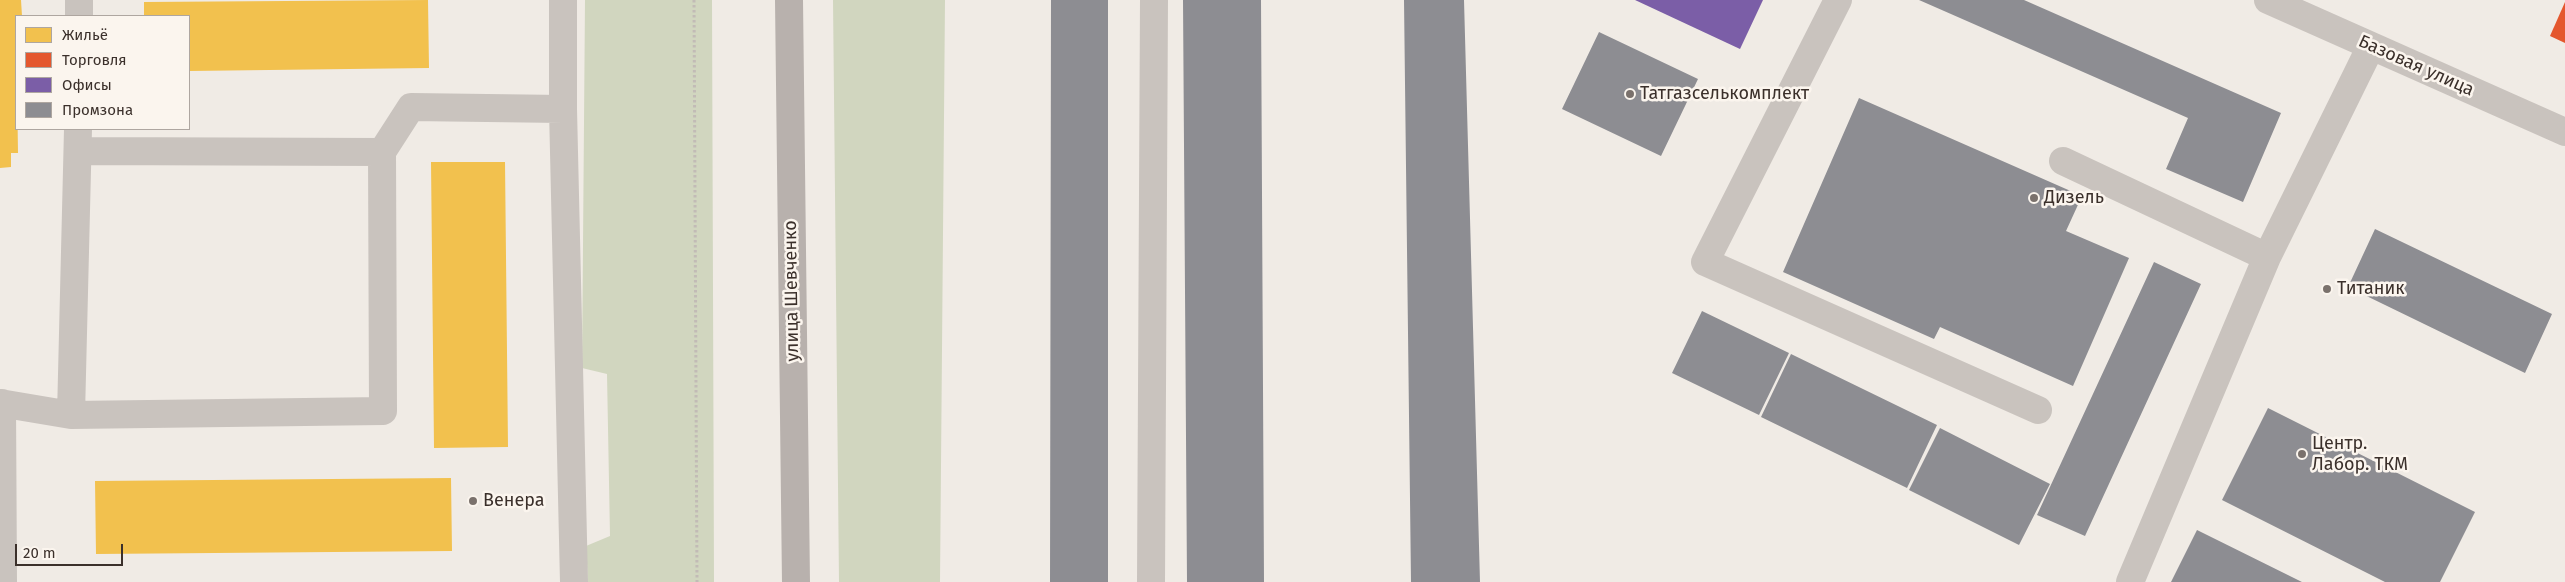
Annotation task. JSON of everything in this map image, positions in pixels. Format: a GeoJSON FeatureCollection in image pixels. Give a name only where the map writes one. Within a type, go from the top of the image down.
{"type":"FeatureCollection","features":[{"type":"Feature","properties":{"kind":"main road","name":"улица Шевченко"},"geometry":{"type":"LineString","coordinates":[[789,0],[796,582]]}},
{"type":"Feature","properties":{"kind":"street"},"geometry":{"type":"LineString","coordinates":[[79,0],[79,15]]}},
{"type":"Feature","properties":{"kind":"street"},"geometry":{"type":"LineString","coordinates":[[563,0],[563,109],[574,582]]}},
{"type":"Feature","properties":{"kind":"street"},"geometry":{"type":"LineString","coordinates":[[1151,582],[1154,0]]}},
{"type":"Feature","properties":{"kind":"street"},"geometry":{"type":"LineString","coordinates":[[1838,0],[1705,262],[2038,410]]}},
{"type":"Feature","properties":{"kind":"street","name":"Базовая улица"},"geometry":{"type":"LineString","coordinates":[[2268,0],[2565,132]]}},
{"type":"Feature","properties":{"kind":"street"},"geometry":{"type":"LineString","coordinates":[[2130,582],[2267,257],[2371,46]]}},
{"type":"Feature","properties":{"kind":"street"},"geometry":{"type":"LineString","coordinates":[[3,582],[1,403],[71,415],[384,411],[382,152],[411,107],[563,109]]}},
{"type":"Feature","properties":{"kind":"street"},"geometry":{"type":"LineString","coordinates":[[71,415],[78,140],[382,152]]}},
{"type":"Feature","properties":{"kind":"street"},"geometry":{"type":"LineString","coordinates":[[2062,160],[2267,257]]}},
{"type":"Feature","properties":{"kind":"path"},"geometry":{"type":"LineString","coordinates":[[694,0],[697,582]]}},
{"type":"Feature","properties":{"kind":"green space"},"geometry":{"type":"Polygon","coordinates":[[[585,0],[712,0],[714,582],[588,582],[586,546],[610,536],[607,374],[582,368],[585,0]]]}},
{"type":"Feature","properties":{"kind":"green space"},"geometry":{"type":"Polygon","coordinates":[[[833,0],[945,0],[940,582],[839,582],[833,0]]]}},
{"type":"Feature","properties":{"kind":"building: Жильё"},"geometry":{"type":"Polygon","coordinates":[[[0,0],[21,0],[22,15],[15,15],[15,130],[18,130],[18,153],[11,153],[11,167],[0,168],[0,0]]]}},
{"type":"Feature","properties":{"kind":"building: Жильё"},"geometry":{"type":"Polygon","coordinates":[[[428,0],[429,68],[190,71],[190,15],[144,15],[144,2],[428,0]]]}},
{"type":"Feature","properties":{"kind":"building: Жильё"},"geometry":{"type":"Polygon","coordinates":[[[431,162],[505,162],[508,447],[434,448],[431,162]]]}},
{"type":"Feature","properties":{"kind":"building: Жильё"},"geometry":{"type":"Polygon","coordinates":[[[451,478],[452,551],[96,554],[95,481],[451,478]]]}},
{"type":"Feature","properties":{"kind":"building: Торговля"},"geometry":{"type":"Polygon","coordinates":[[[2565,2],[2565,43],[2550,36],[2565,2]]]}},
{"type":"Feature","properties":{"kind":"building: Офисы"},"geometry":{"type":"Polygon","coordinates":[[[1635,0],[1763,0],[1740,49],[1635,0]]]}},
{"type":"Feature","properties":{"kind":"building: Промзона"},"geometry":{"type":"Polygon","coordinates":[[[1051,0],[1108,0],[1108,582],[1050,582],[1051,0]]]}},
{"type":"Feature","properties":{"kind":"building: Промзона"},"geometry":{"type":"Polygon","coordinates":[[[1183,0],[1261,0],[1264,582],[1187,582],[1183,0]]]}},
{"type":"Feature","properties":{"kind":"building: Промзона"},"geometry":{"type":"Polygon","coordinates":[[[1404,0],[1464,0],[1480,582],[1411,582],[1404,0]]]}},
{"type":"Feature","properties":{"kind":"building: Промзона"},"geometry":{"type":"Polygon","coordinates":[[[1919,0],[2024,0],[2281,113],[2243,202],[2166,169],[2188,118],[1919,0]]]}},
{"type":"Feature","properties":{"kind":"building: Промзона","name":"Татгазселькомплект"},"geometry":{"type":"Polygon","coordinates":[[[1599,32],[1698,79],[1661,156],[1562,109],[1599,32]]]}},
{"type":"Feature","properties":{"kind":"building: Промзона"},"geometry":{"type":"Polygon","coordinates":[[[1859,98],[2082,196],[2066,231],[2129,258],[2073,386],[1940,327],[1934,339],[1783,272],[1859,98]]]}},
{"type":"Feature","properties":{"kind":"building: Промзона"},"geometry":{"type":"Polygon","coordinates":[[[2375,229],[2552,314],[2525,373],[2348,287],[2375,229]]]}},
{"type":"Feature","properties":{"kind":"building: Промзона"},"geometry":{"type":"Polygon","coordinates":[[[2154,262],[2201,284],[2085,536],[2037,515],[2154,262]]]}},
{"type":"Feature","properties":{"kind":"building: Промзона"},"geometry":{"type":"Polygon","coordinates":[[[1702,311],[1789,353],[1759,415],[1672,373],[1702,311]]]}},
{"type":"Feature","properties":{"kind":"building: Промзона"},"geometry":{"type":"Polygon","coordinates":[[[1791,354],[1937,425],[1907,488],[1761,417],[1791,354]]]}},
{"type":"Feature","properties":{"kind":"building: Промзона","name":"Центр. Лабор. ТКМ"},"geometry":{"type":"Polygon","coordinates":[[[2268,408],[2475,512],[2440,582],[2385,582],[2222,500],[2268,408]]]}},
{"type":"Feature","properties":{"kind":"building: Промзона"},"geometry":{"type":"Polygon","coordinates":[[[1940,428],[2050,484],[2019,545],[1909,490],[1940,428]]]}},
{"type":"Feature","properties":{"kind":"building: Промзона"},"geometry":{"type":"Polygon","coordinates":[[[2197,530],[2302,582],[2171,582],[2197,530]]]}},
{"type":"Feature","properties":{"kind":"place","name":"Татгазселькомплект"},"geometry":{"type":"Point","coordinates":[1630,94]}},
{"type":"Feature","properties":{"kind":"place","name":"Дизель"},"geometry":{"type":"Point","coordinates":[2034,198]}},
{"type":"Feature","properties":{"kind":"place","name":"Титаник"},"geometry":{"type":"Point","coordinates":[2327,289]}},
{"type":"Feature","properties":{"kind":"place","name":"Центр. Лабор. ТКМ"},"geometry":{"type":"Point","coordinates":[2302,454]}},
{"type":"Feature","properties":{"kind":"place","name":"Венера"},"geometry":{"type":"Point","coordinates":[473,501]}}]}
